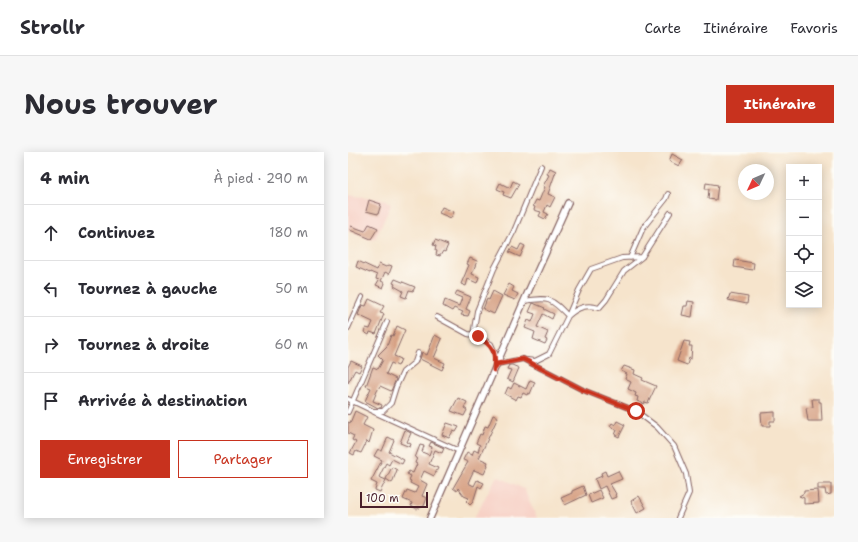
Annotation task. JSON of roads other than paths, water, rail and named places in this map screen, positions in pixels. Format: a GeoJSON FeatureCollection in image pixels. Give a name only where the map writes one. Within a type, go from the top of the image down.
{"type":"FeatureCollection","features":[{"type":"Feature","properties":{"kind":"street"},"geometry":{"type":"LineString","coordinates":[[474,335],[477,311],[494,269],[514,231],[541,166]]}},
{"type":"Feature","properties":{"kind":"street"},"geometry":{"type":"LineString","coordinates":[[630,258],[643,228],[666,199],[668,194]]}},
{"type":"Feature","properties":{"kind":"street"},"geometry":{"type":"LineString","coordinates":[[430,518],[568,203]]}},
{"type":"Feature","properties":{"kind":"street"},"geometry":{"type":"LineString","coordinates":[[568,316],[584,306],[599,308],[610,295],[624,271],[642,257],[670,213]]}},
{"type":"Feature","properties":{"kind":"street"},"geometry":{"type":"LineString","coordinates":[[496,367],[523,359],[535,361],[549,354],[579,290],[591,269],[622,258],[642,257]]}},
{"type":"Feature","properties":{"kind":"street"},"geometry":{"type":"LineString","coordinates":[[348,328],[362,297]]}},
{"type":"Feature","properties":{"kind":"street"},"geometry":{"type":"LineString","coordinates":[[524,301],[543,298],[558,305],[568,316]]}},
{"type":"Feature","properties":{"kind":"street"},"geometry":{"type":"LineString","coordinates":[[437,317],[468,334],[478,336],[490,344],[496,355],[496,367]]}},
{"type":"Feature","properties":{"kind":"street"},"geometry":{"type":"LineString","coordinates":[[348,412],[387,322]]}},
{"type":"Feature","properties":{"kind":"street"},"geometry":{"type":"LineString","coordinates":[[373,411],[384,411],[391,403],[403,372],[415,362],[418,353]]}},
{"type":"Feature","properties":{"kind":"street"},"geometry":{"type":"LineString","coordinates":[[523,359],[583,390],[636,411],[657,427],[674,446],[686,474],[689,493],[678,518]]}},
{"type":"Feature","properties":{"kind":"street"},"geometry":{"type":"LineString","coordinates":[[348,398],[459,451]]}}]}
